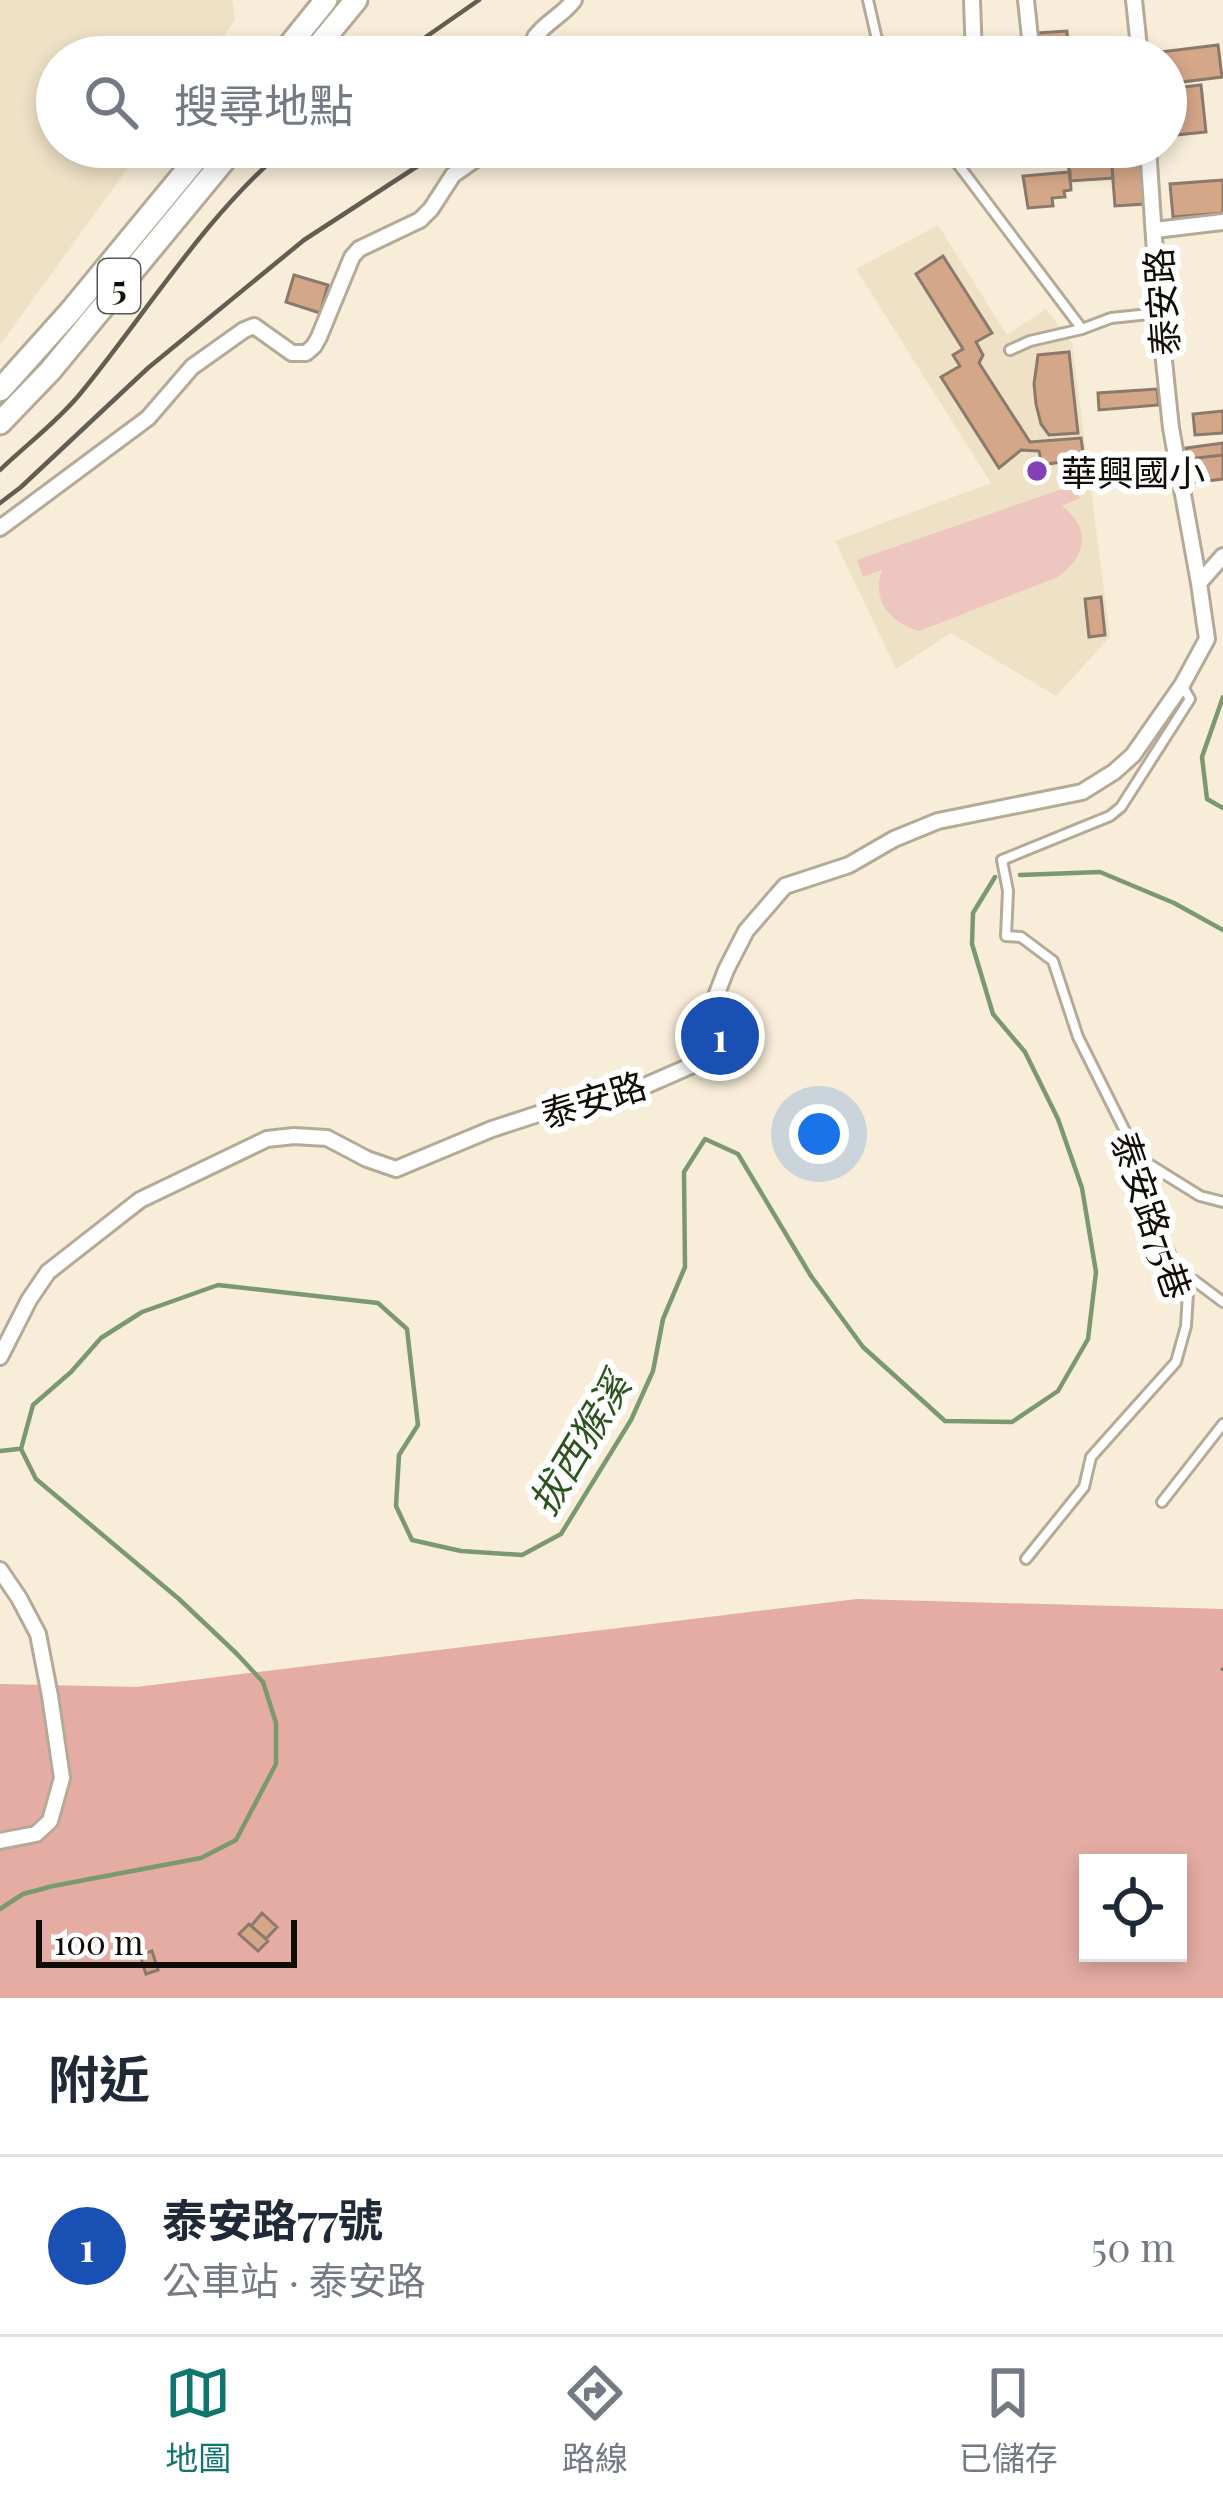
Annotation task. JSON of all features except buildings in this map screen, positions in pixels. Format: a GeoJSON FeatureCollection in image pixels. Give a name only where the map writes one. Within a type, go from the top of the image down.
{"type":"FeatureCollection","features":[{"type":"Feature","properties":{"kind":"main road"},"geometry":{"type":"LineString","coordinates":[[303,36],[338,4]]}},
{"type":"Feature","properties":{"kind":"main road"},"geometry":{"type":"LineString","coordinates":[[321,36],[338,4]]}},
{"type":"Feature","properties":{"kind":"main road","name":"5"},"geometry":{"type":"LineString","coordinates":[[0,390],[189,168]]}},
{"type":"Feature","properties":{"kind":"main road","name":"5"},"geometry":{"type":"LineString","coordinates":[[0,423],[50,371],[218,168]]}},
{"type":"Feature","properties":{"kind":"street"},"geometry":{"type":"LineString","coordinates":[[536,36],[574,0]]}},
{"type":"Feature","properties":{"kind":"street"},"geometry":{"type":"LineString","coordinates":[[972,0],[973,36]]}},
{"type":"Feature","properties":{"kind":"street"},"geometry":{"type":"LineString","coordinates":[[1026,0],[1030,36]]}},
{"type":"Feature","properties":{"kind":"street"},"geometry":{"type":"LineString","coordinates":[[1134,0],[1137,36]]}},
{"type":"Feature","properties":{"kind":"street"},"geometry":{"type":"LineString","coordinates":[[0,528],[148,418],[192,367],[244,330],[254,326],[292,352],[306,353],[320,337],[352,257],[359,249],[420,220],[463,168]]}},
{"type":"Feature","properties":{"kind":"street"},"geometry":{"type":"LineString","coordinates":[[1150,168],[1155,230]]}},
{"type":"Feature","properties":{"kind":"street","name":"泰安路"},"geometry":{"type":"LineString","coordinates":[[0,1357],[48,1272],[140,1200],[268,1139],[327,1138],[396,1169],[525,1118],[615,1099],[695,1064],[726,970],[746,931],[785,886],[849,866],[894,839],[938,821],[1082,792],[1114,772],[1133,754],[1182,685],[1207,639],[1171,428],[1155,230],[1223,222]]}},
{"type":"Feature","properties":{"kind":"street"},"geometry":{"type":"LineString","coordinates":[[1199,583],[1223,556]]}},
{"type":"Feature","properties":{"kind":"street"},"geometry":{"type":"LineString","coordinates":[[1207,639],[1223,644]]}},
{"type":"Feature","properties":{"kind":"street"},"geometry":{"type":"LineString","coordinates":[[0,1570],[38,1634],[62,1778],[50,1821],[35,1834],[0,1841]]}},
{"type":"Feature","properties":{"kind":"lane"},"geometry":{"type":"LineString","coordinates":[[868,0],[876,36]]}},
{"type":"Feature","properties":{"kind":"lane"},"geometry":{"type":"LineString","coordinates":[[961,168],[1082,329]]}},
{"type":"Feature","properties":{"kind":"lane"},"geometry":{"type":"LineString","coordinates":[[1010,350],[1111,318],[1159,314]]}},
{"type":"Feature","properties":{"kind":"lane","name":"泰安路"},"geometry":{"type":"LineString","coordinates":[[1002,860],[1110,816],[1121,807],[1190,698],[1182,685]]}},
{"type":"Feature","properties":{"kind":"lane","name":"泰安路75巷"},"geometry":{"type":"LineString","coordinates":[[1002,860],[1008,891],[1006,936],[1021,938],[1053,961],[1078,1036],[1138,1157],[1150,1210],[1188,1293],[1186,1326],[1176,1362],[1091,1457],[1084,1487],[1026,1559]]}},
{"type":"Feature","properties":{"kind":"lane"},"geometry":{"type":"LineString","coordinates":[[1138,1157],[1200,1196],[1223,1202]]}},
{"type":"Feature","properties":{"kind":"lane"},"geometry":{"type":"LineString","coordinates":[[1195,1281],[1223,1302]]}},
{"type":"Feature","properties":{"kind":"lane"},"geometry":{"type":"LineString","coordinates":[[1162,1502],[1223,1424]]}},
{"type":"Feature","properties":{"kind":"shaded area"},"geometry":{"type":"Polygon","coordinates":[[[0,0],[232,0],[235,20],[223,36],[36,36],[36,168],[128,168],[0,345],[0,0]]]}},
{"type":"Feature","properties":{"kind":"shaded area","name":"華興國小"},"geometry":{"type":"Polygon","coordinates":[[[938,225],[1007,335],[1046,309],[1072,343],[1110,637],[1056,696],[951,633],[896,669],[835,541],[991,483],[856,269],[938,225]]]}},
{"type":"Feature","properties":{"kind":"shaded area"},"geometry":{"type":"Polygon","coordinates":[[[1074,485],[1080,498],[1062,506],[1078,523],[1082,542],[1075,560],[1058,577],[919,631],[885,609],[879,591],[882,570],[863,577],[857,560],[1074,485]]]}},
{"type":"Feature","properties":{"kind":"shaded area"},"geometry":{"type":"Polygon","coordinates":[[[857,1599],[1223,1609],[1223,1998],[0,1998],[0,1684],[136,1687],[857,1599]]]}},
{"type":"Feature","properties":{"kind":"waterway","name":"拔西猴溪"},"geometry":{"type":"LineString","coordinates":[[1223,697],[1202,757],[1207,799],[1223,808]]}},
{"type":"Feature","properties":{"kind":"waterway","name":"拔西猴溪"},"geometry":{"type":"LineString","coordinates":[[1020,875],[1100,872],[1223,930]]}},
{"type":"Feature","properties":{"kind":"waterway","name":"拔西猴溪"},"geometry":{"type":"LineString","coordinates":[[0,1909],[23,1894],[201,1858],[236,1840],[276,1764],[276,1723],[263,1682],[179,1599],[36,1479],[21,1449],[33,1405],[101,1338],[142,1312],[218,1285],[378,1303],[407,1329],[418,1425],[399,1455],[396,1506],[412,1540],[461,1551],[522,1555],[561,1534],[631,1420],[653,1371],[663,1319],[685,1267],[684,1172],[705,1139],[738,1154],[811,1276],[863,1347],[945,1421],[1012,1422],[1058,1391],[1088,1339],[1096,1272],[1082,1188],[1058,1119],[1025,1052],[993,1014],[972,944],[973,913],[995,877]]}},
{"type":"Feature","properties":{"kind":"waterway"},"geometry":{"type":"LineString","coordinates":[[0,1451],[18,1449]]}},
{"type":"Feature","properties":{"kind":"railway"},"geometry":{"type":"LineString","coordinates":[[427,36],[479,0]]}},
{"type":"Feature","properties":{"kind":"railway"},"geometry":{"type":"LineString","coordinates":[[0,470],[71,404],[203,234],[264,168]]}},
{"type":"Feature","properties":{"kind":"railway"},"geometry":{"type":"LineString","coordinates":[[0,503],[148,368],[304,240],[415,168]]}},
{"type":"Feature","properties":{"kind":"place","name":"華興國小"},"geometry":{"type":"Point","coordinates":[1037,471]}},
{"type":"Feature","properties":{"kind":"place","name":"泰安路77號"},"geometry":{"type":"Point","coordinates":[720,1036]}}]}
